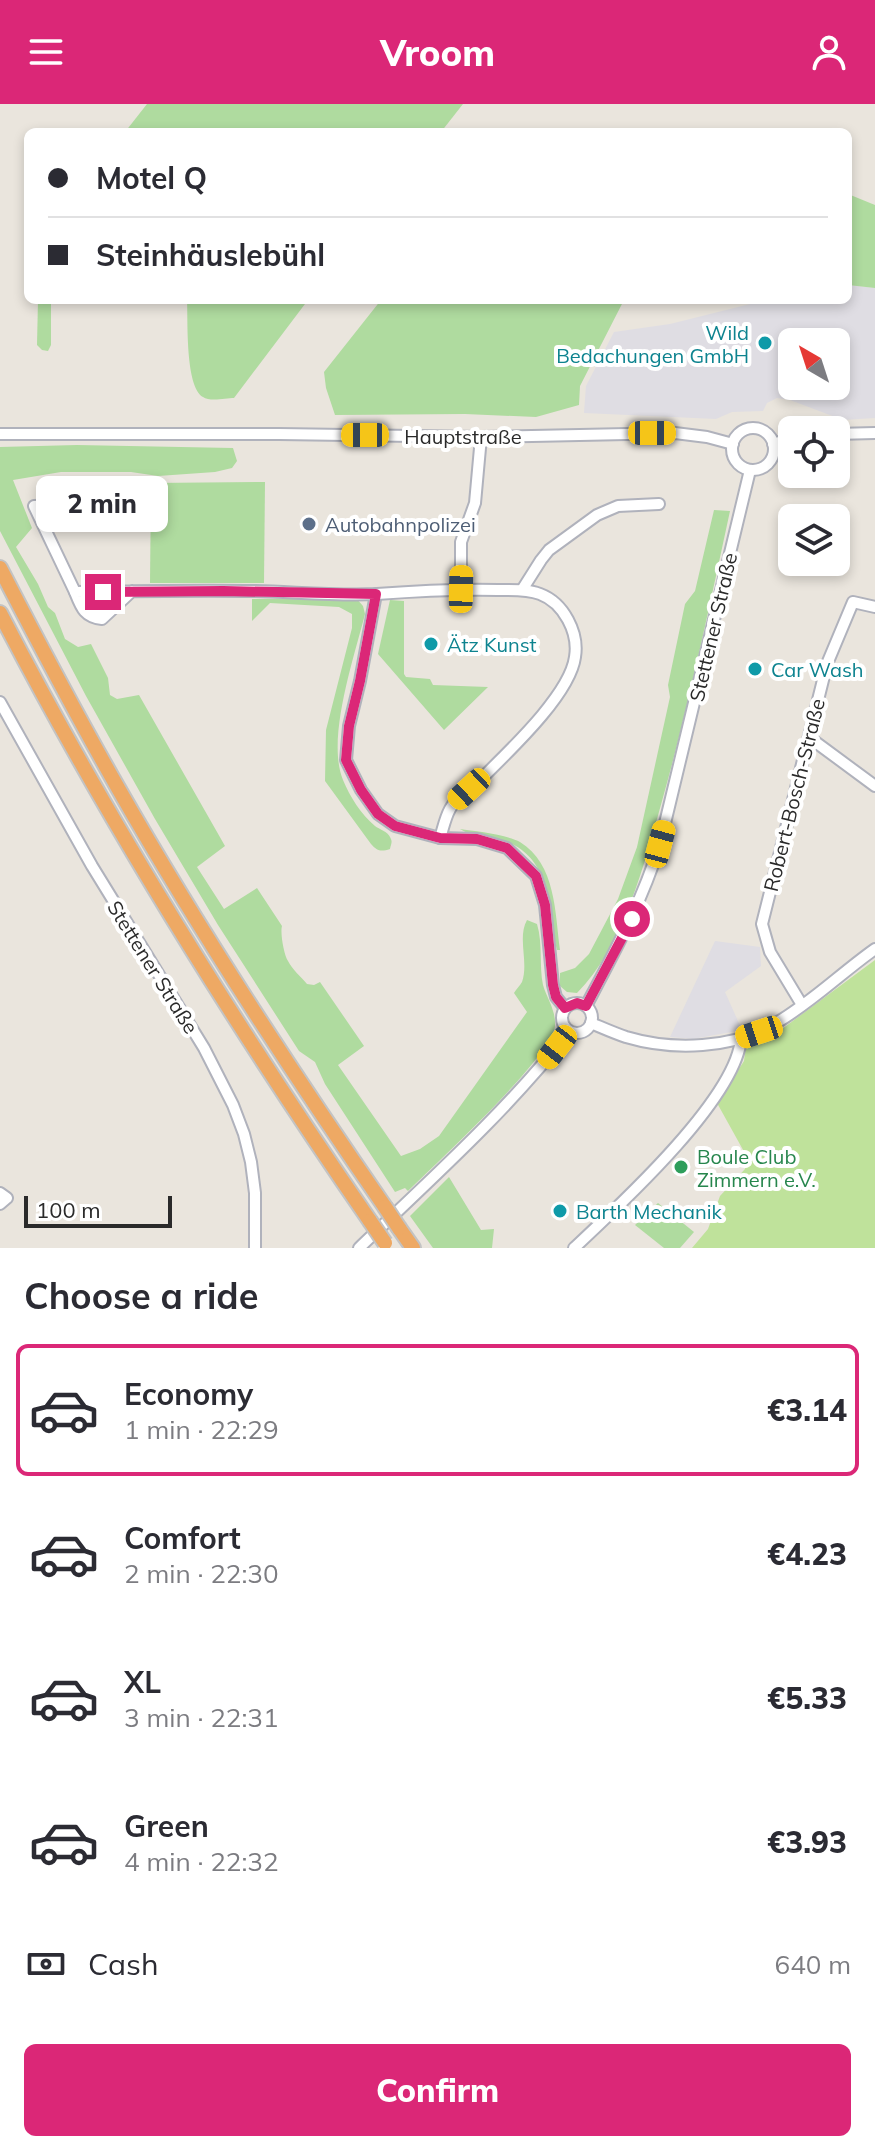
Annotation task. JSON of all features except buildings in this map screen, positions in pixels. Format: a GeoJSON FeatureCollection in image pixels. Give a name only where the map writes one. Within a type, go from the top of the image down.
{"type":"FeatureCollection","features":[{"type":"Feature","properties":{"kind":"highway"},"geometry":{"type":"LineString","coordinates":[[0,568],[100,757],[203,931],[276,1046],[413,1248]]}},
{"type":"Feature","properties":{"kind":"highway"},"geometry":{"type":"LineString","coordinates":[[0,613],[102,799],[193,953],[387,1246]]}},
{"type":"Feature","properties":{"kind":"street"},"geometry":{"type":"LineString","coordinates":[[748,429],[764,431],[773,444],[772,457],[764,467],[750,470],[733,456],[733,444],[738,435],[748,429]]}},
{"type":"Feature","properties":{"kind":"street","name":"Hauptstraße"},"geometry":{"type":"LineString","coordinates":[[0,434],[481,437],[675,433],[733,444]]}},
{"type":"Feature","properties":{"kind":"street"},"geometry":{"type":"LineString","coordinates":[[850,434],[875,433]]}},
{"type":"Feature","properties":{"kind":"street"},"geometry":{"type":"LineString","coordinates":[[461,589],[461,542],[475,503],[481,437]]}},
{"type":"Feature","properties":{"kind":"street"},"geometry":{"type":"LineString","coordinates":[[773,444],[778,442]]}},
{"type":"Feature","properties":{"kind":"street","name":"Stettener Straße"},"geometry":{"type":"LineString","coordinates":[[586,1006],[643,895],[660,844],[750,470]]}},
{"type":"Feature","properties":{"kind":"street"},"geometry":{"type":"LineString","coordinates":[[124,502],[34,506],[84,613],[102,619],[132,591]]}},
{"type":"Feature","properties":{"kind":"street"},"geometry":{"type":"LineString","coordinates":[[522,590],[549,550],[597,515],[618,506],[659,504]]}},
{"type":"Feature","properties":{"kind":"street"},"geometry":{"type":"LineString","coordinates":[[75,592],[376,594],[461,589],[522,590],[543,595],[562,610],[571,623],[575,638],[575,660],[566,684],[518,742],[450,808],[440,838]]}},
{"type":"Feature","properties":{"kind":"street"},"geometry":{"type":"LineString","coordinates":[[376,594],[349,726],[346,760],[378,814],[395,826],[440,838],[477,839],[507,848],[536,876],[545,905],[553,985],[556,997],[565,1008]]}},
{"type":"Feature","properties":{"kind":"street","name":"Robert-Bosch-Straße"},"geometry":{"type":"LineString","coordinates":[[802,1005],[770,952],[762,924],[827,664],[853,602],[875,607]]}},
{"type":"Feature","properties":{"kind":"street","name":"Stettener Straße"},"geometry":{"type":"LineString","coordinates":[[0,702],[92,866],[204,1048],[233,1105],[244,1134],[253,1178],[257,1228],[255,1248]]}},
{"type":"Feature","properties":{"kind":"street"},"geometry":{"type":"LineString","coordinates":[[810,738],[873,780]]}},
{"type":"Feature","properties":{"kind":"street"},"geometry":{"type":"LineString","coordinates":[[591,1023],[627,1037],[673,1045],[692,1046],[741,1038],[776,1023],[875,949]]}},
{"type":"Feature","properties":{"kind":"street"},"geometry":{"type":"LineString","coordinates":[[577,1003],[586,1006],[591,1013],[591,1023],[582,1033],[569,1032],[562,1024],[565,1008],[577,1003]]}},
{"type":"Feature","properties":{"kind":"street"},"geometry":{"type":"LineString","coordinates":[[359,1248],[515,1094],[569,1032]]}},
{"type":"Feature","properties":{"kind":"street"},"geometry":{"type":"LineString","coordinates":[[574,1248],[659,1164],[719,1094],[740,1051],[741,1038]]}},
{"type":"Feature","properties":{"kind":"street"},"geometry":{"type":"LineString","coordinates":[[0,1193],[7,1198],[0,1204]]}},
{"type":"Feature","properties":{"kind":"shaded area"},"geometry":{"type":"Polygon","coordinates":[[[852,285],[875,288],[875,418],[850,420],[850,416],[832,416],[790,400],[850,400],[850,328],[778,328],[778,398],[767,403],[763,411],[732,412],[716,419],[584,413],[586,386],[614,332],[670,324],[750,304],[852,304],[852,285]]]}},
{"type":"Feature","properties":{"kind":"shaded area"},"geometry":{"type":"Polygon","coordinates":[[[715,941],[760,947],[761,966],[725,992],[742,1030],[693,1039],[670,1037],[715,941]]]}},
{"type":"Feature","properties":{"kind":"green space"},"geometry":{"type":"Polygon","coordinates":[[[147,104],[463,104],[444,128],[128,128],[147,104]]]}},
{"type":"Feature","properties":{"kind":"green space"},"geometry":{"type":"Polygon","coordinates":[[[852,196],[875,205],[875,288],[852,285],[852,196]]]}},
{"type":"Feature","properties":{"kind":"green space"},"geometry":{"type":"Polygon","coordinates":[[[38,304],[51,304],[51,345],[48,351],[37,345],[38,304]]]}},
{"type":"Feature","properties":{"kind":"green space"},"geometry":{"type":"Polygon","coordinates":[[[187,304],[305,304],[234,398],[214,400],[203,397],[197,391],[189,352],[187,304]]]}},
{"type":"Feature","properties":{"kind":"green space"},"geometry":{"type":"Polygon","coordinates":[[[378,304],[622,304],[580,386],[579,405],[536,417],[335,415],[324,372],[378,304]]]}},
{"type":"Feature","properties":{"kind":"green space"},"geometry":{"type":"Polygon","coordinates":[[[0,447],[233,448],[237,461],[232,468],[215,472],[158,476],[131,472],[61,472],[13,480],[32,528],[16,547],[48,607],[55,613],[65,639],[78,647],[91,644],[108,678],[110,695],[117,699],[139,695],[225,846],[197,867],[224,909],[257,888],[282,926],[284,949],[290,964],[307,984],[320,982],[364,1046],[338,1065],[401,1156],[420,1149],[439,1136],[527,1012],[514,993],[524,974],[524,927],[527,920],[537,924],[543,985],[555,1020],[549,1041],[514,1085],[408,1191],[405,1188],[395,1192],[325,1084],[315,1062],[299,1051],[218,925],[86,696],[0,531],[0,447]]]}},
{"type":"Feature","properties":{"kind":"green space"},"geometry":{"type":"Polygon","coordinates":[[[265,482],[264,583],[150,583],[151,483],[265,482]]]}},
{"type":"Feature","properties":{"kind":"green space"},"geometry":{"type":"Polygon","coordinates":[[[714,510],[730,511],[690,693],[648,850],[620,929],[607,953],[577,993],[567,992],[560,986],[560,973],[575,968],[589,954],[618,899],[637,847],[670,697],[668,685],[685,604],[695,591],[714,510]]]}},
{"type":"Feature","properties":{"kind":"green space"},"geometry":{"type":"Polygon","coordinates":[[[356,598],[365,614],[344,698],[338,743],[339,763],[343,780],[356,805],[390,837],[390,849],[384,850],[371,844],[325,781],[326,730],[352,628],[352,614],[339,607],[270,603],[252,621],[252,599],[356,598]]]}},
{"type":"Feature","properties":{"kind":"green space"},"geometry":{"type":"Polygon","coordinates":[[[390,600],[404,601],[406,677],[430,679],[433,685],[488,687],[444,730],[378,654],[390,600]]]}},
{"type":"Feature","properties":{"kind":"green space"},"geometry":{"type":"Polygon","coordinates":[[[460,829],[508,837],[532,851],[541,863],[552,890],[560,950],[556,946],[546,886],[532,860],[508,842],[460,829]]]}},
{"type":"Feature","properties":{"kind":"green space"},"geometry":{"type":"Polygon","coordinates":[[[875,960],[875,1248],[692,1248],[708,1229],[720,1196],[745,1169],[747,1157],[717,1103],[744,1061],[746,1044],[766,1040],[875,960]]]}},
{"type":"Feature","properties":{"kind":"green space"},"geometry":{"type":"Polygon","coordinates":[[[449,1177],[481,1230],[494,1229],[492,1248],[433,1248],[410,1216],[449,1177]]]}},
{"type":"Feature","properties":{"kind":"green space"},"geometry":{"type":"Polygon","coordinates":[[[658,1203],[694,1232],[680,1248],[664,1248],[635,1225],[658,1203]]]}},
{"type":"Feature","properties":{"kind":"place","name":"Wild Bedachungen GmbH"},"geometry":{"type":"Point","coordinates":[765,343]}},
{"type":"Feature","properties":{"kind":"place","name":"Autobahnpolizei"},"geometry":{"type":"Point","coordinates":[309,524]}},
{"type":"Feature","properties":{"kind":"place","name":"Ätz Kunst"},"geometry":{"type":"Point","coordinates":[431,644]}},
{"type":"Feature","properties":{"kind":"place","name":"Car Wash"},"geometry":{"type":"Point","coordinates":[755,669]}},
{"type":"Feature","properties":{"kind":"place","name":"Boule Club Zimmern e.V."},"geometry":{"type":"Point","coordinates":[681,1167]}},
{"type":"Feature","properties":{"kind":"place","name":"Barth Mechanik"},"geometry":{"type":"Point","coordinates":[560,1211]}},
{"type":"Feature","properties":{"kind":"route"},"geometry":{"type":"LineString","coordinates":[[103,592],[376,594],[349,726],[346,760],[378,814],[395,826],[417,833],[440,838],[477,839],[507,848],[536,876],[545,905],[553,985],[556,997],[565,1008],[573,1003],[586,1006],[632,919]]}}]}
